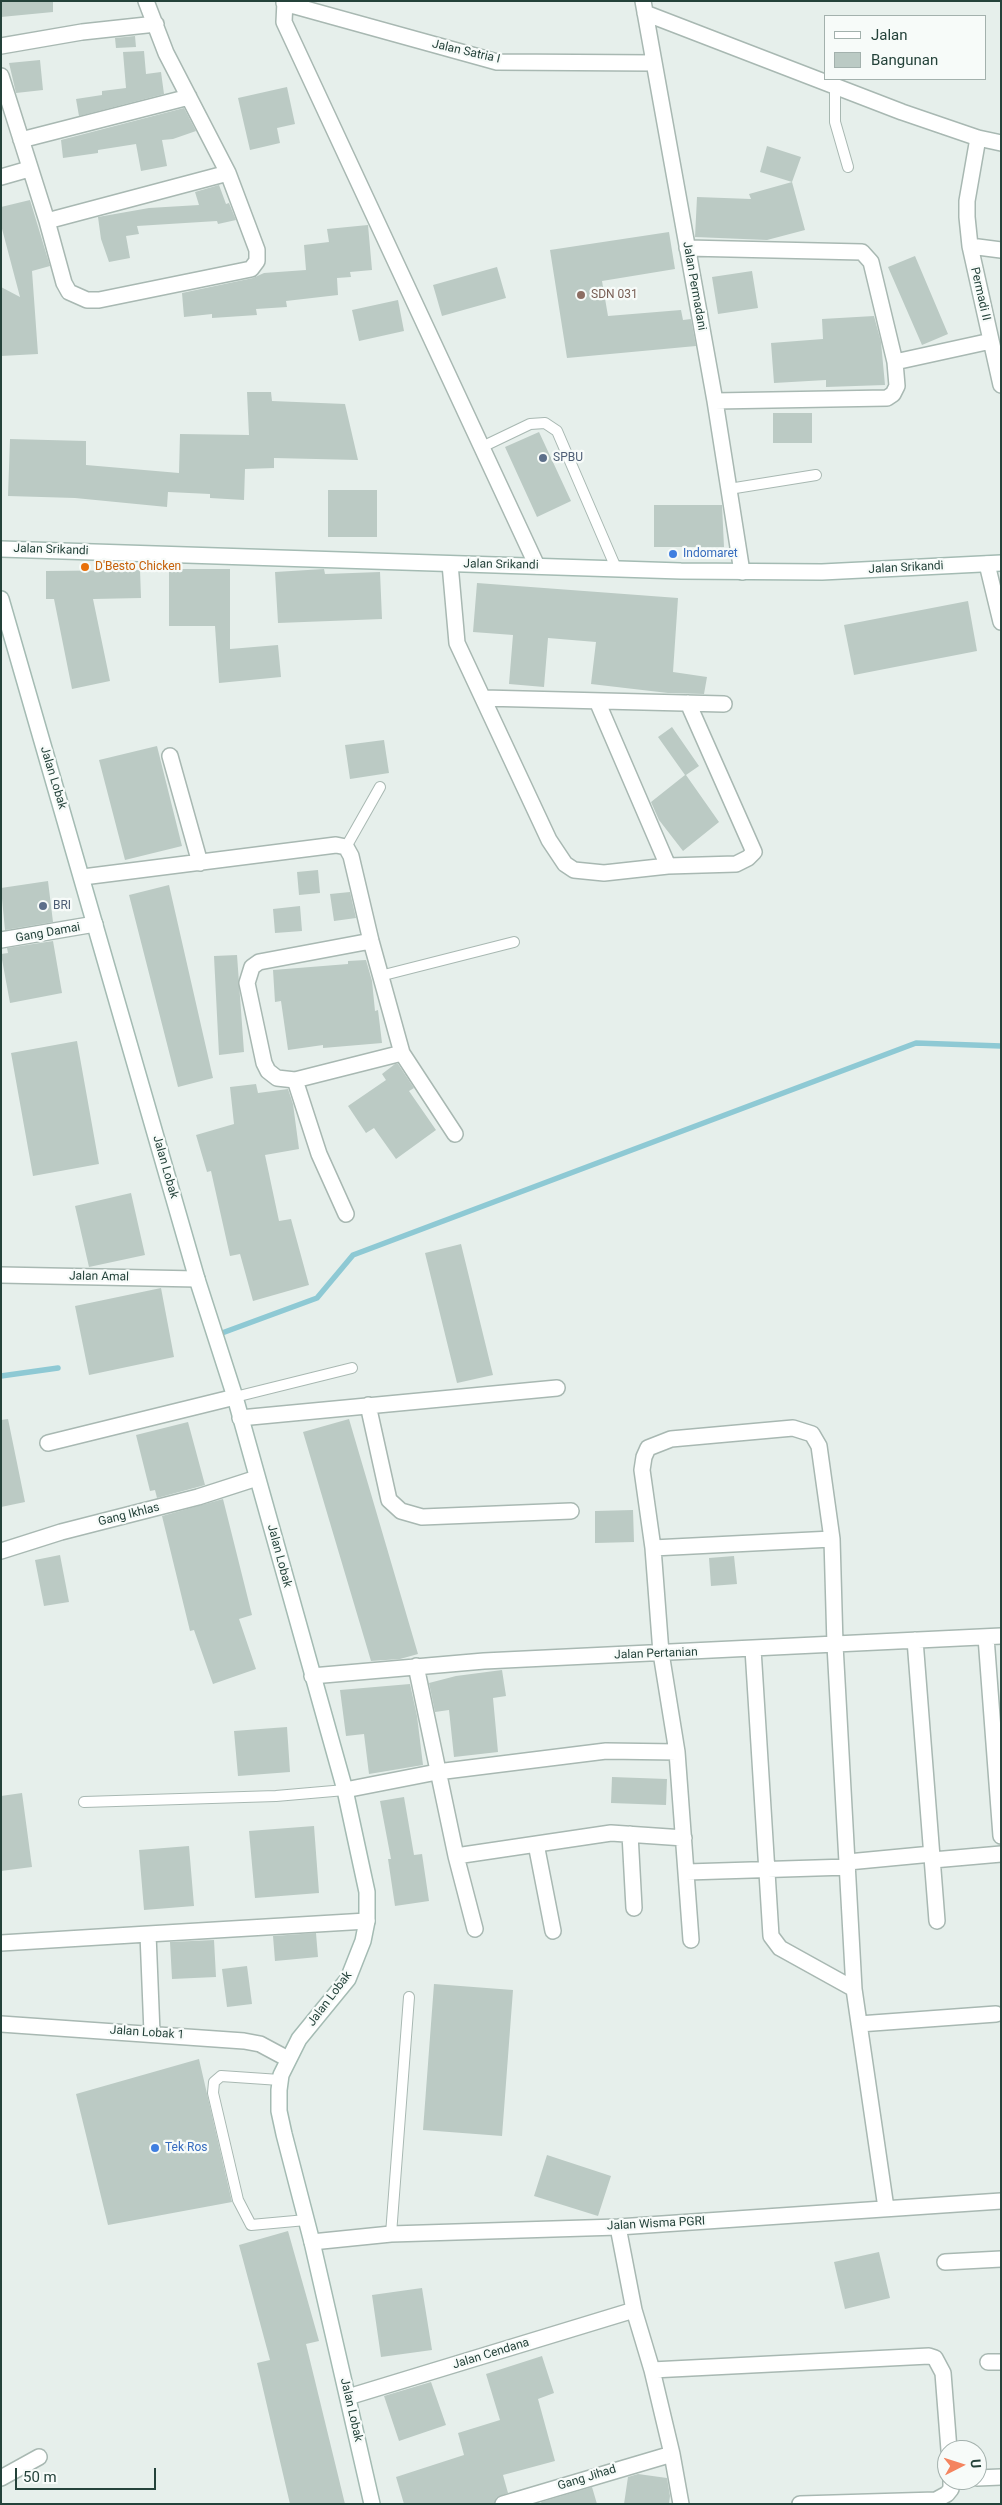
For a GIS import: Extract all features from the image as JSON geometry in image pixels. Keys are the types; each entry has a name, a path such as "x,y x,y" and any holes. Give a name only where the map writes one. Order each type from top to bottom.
{"street":[{"path":"1,76 48,221 64,283 69,292 87,300 247,271 254,266 258,255 257,250 228,173 166,53 146,1"},
{"path":"285,2 284,22 537,566"},
{"name":"Jalan Satria I","path":"285,2 498,62 654,63"},
{"path":"644,7 835,86 978,138 1001,143"},
{"name":"Jalan Permadani","path":"644,7 715,401 742,572"},
{"path":"1,46 82,32 156,24"},
{"path":"21,140 189,97"},
{"name":"Permadi II","path":"978,138 967,201 970,246 1001,386"},
{"path":"1,177 30,169"},
{"path":"48,221 228,173"},
{"path":"970,246 1001,250"},
{"path":"687,248 862,252 868,256 871,262 895,362 897,386 893,394 887,398 715,401"},
{"path":"895,362 991,341"},
{"name":"Jalan Srikandi","path":"1,548 742,572 822,572 994,563"},
{"path":"994,563 1001,622"},
{"path":"450,564 457,643 549,840 564,864 574,870 587,873 668,866 736,864 748,858 754,852 688,703"},
{"name":"Jalan Lobak","path":"1,599 83,877 197,1279 235,1396 345,1790 366,1892 367,1921 361,1949 348,1979 299,2039 288,2059 280,2080 279,2112 312,2242 372,2504"},
{"path":"483,698 724,704"},
{"path":"598,701 668,866"},
{"path":"170,756 200,863"},
{"path":"83,877 336,845 346,847 351,856 370,941 402,1053 455,1134"},
{"name":"Gang Damai","path":"1,940 95,924"},
{"path":"370,941 259,962 248,974 247,983 264,1063 268,1071 277,1078 295,1080 402,1053"},
{"path":"295,1080 319,1154 346,1214"},
{"name":"Jalan Amal","path":"1,1274 197,1279"},
{"path":"240,1418 557,1388"},
{"path":"48,1443 235,1396"},
{"path":"368,1405 389,1500 401,1511 422,1517 571,1511"},
{"path":"692,1940 677,1752 661,1653 653,1548 642,1470 648,1448 671,1439 793,1428 812,1434 819,1446 832,1540 835,1645 854,1989 886,2208"},
{"name":"Gang Ikhlas","path":"1,1551 61,1532 198,1497 258,1478"},
{"path":"653,1548 832,1540"},
{"path":"993,1636 1001,1836"},
{"name":"Jalan Pertanian","path":"312,1676 416,1666 993,1636"},
{"path":"915,1640 937,1921"},
{"path":"753,1649 771,1936 780,1948 854,1989"},
{"path":"416,1666 437,1772 475,1929"},
{"path":"345,1790 437,1772 606,1751 677,1752"},
{"path":"456,1856 610,1833 684,1838"},
{"path":"630,1834 634,1908"},
{"path":"536,1844 553,1931"},
{"path":"687,1872 767,1871 933,1857 1001,1854"},
{"path":"1,1943 367,1921"},
{"path":"148,1934 152,2033"},
{"path":"858,2024 996,2014"},
{"name":"Jalan Lobak 1","path":"1,2024 244,2040 260,2044 288,2059"},
{"name":"Jalan Wisma PGRI","path":"312,2242 391,2234 618,2227 1001,2201"},
{"path":"618,2227 634,2310 652,2370 672,2454 681,2504"},
{"path":"945,2262 1001,2259"},
{"name":"Jalan Cendana","path":"348,2397 634,2310"},
{"path":"652,2370 929,2356 935,2358 943,2373 948,2440"},
{"name":"Gang Jihad","path":"503,2504 672,2454"},
{"path":"1,2478 39,2457"},
{"path":"987,2478 1001,2477"},
{"path":"800,2504 936,2500 947,2494 949,2490"}],"lane":[{"path":"835,86 835,122 848,167"},
{"path":"482,447 530,424 545,423 557,432 616,568"},
{"path":"729,489 816,476"},
{"path":"346,847 380,786"},
{"path":"380,976 514,942"},
{"path":"235,1396 352,1368"},
{"path":"84,1802 276,1796 345,1790"},
{"path":"391,2234 409,1997"},
{"path":"280,2080 221,2076 214,2082 213,2093 238,2200 251,2225 306,2220"}],"building":[{"path":"1,1 53,1 53,12 1,17"},
{"path":"135,36 136,47 116,48 115,38"},
{"path":"144,51 146,74 161,72 164,94 79,116 76,99 102,95 102,91 126,88 123,52"},
{"path":"40,60 43,90 16,93 9,63"},
{"path":"287,87 295,124 277,128 280,143 250,150 238,98"},
{"path":"184,108 196,131 173,139 162,140 167,166 141,171 136,144 98,150 98,153 63,158 61,140"},
{"path":"767,146 801,157 792,182 760,172"},
{"path":"792,182 805,230 767,240 695,237 697,197 751,199 749,194"},
{"path":"219,185 226,204 229,203 236,220 218,224 217,221 137,226 139,234 126,236 130,258 109,262 101,239 98,217 149,208 199,205 195,192"},
{"path":"30,200 50,266 32,271 38,354 1,356 1,287 20,297 1,225 1,207"},
{"path":"368,225 372,270 350,272 351,277 337,278 338,295 286,301 287,307 256,309 257,315 212,318 212,314 184,317 182,293 253,278 264,273 306,270 304,245 329,242 327,229"},
{"name":"SDN 031","path":"669,232 675,269 602,281 608,316 681,310 683,320 691,319 696,346 567,358 550,250"},
{"path":"915,256 948,334 922,345 888,267"},
{"path":"497,267 506,298 442,316 433,285"},
{"path":"752,271 758,308 718,314 712,277"},
{"path":"398,300 404,331 359,341 352,310"},
{"path":"874,316 881,342 885,385 826,387 826,380 774,383 771,343 823,339 822,319"},
{"path":"247,392 271,392 272,401 345,404 358,460 274,458 274,468 245,469 244,500 210,498 210,494 168,492 167,507 75,498 8,496 10,439 86,441 86,465 179,473 180,434 249,435"},
{"path":"773,413 812,413 812,443 773,443"},
{"path":"539,432 571,501 537,517 505,447"},
{"path":"328,490 377,490 377,537 328,537"},
{"path":"654,505 722,505 724,547 654,547"},
{"path":"169,569 230,569 230,649 278,645 281,677 219,683 215,626 169,626"},
{"path":"324,569 325,574 380,572 382,619 278,623 275,572"},
{"path":"140,570 141,598 93,599 110,681 72,689 54,599 46,599 46,571"},
{"path":"477,583 678,598 673,672 707,677 704,694 668,693 591,684 596,642 548,638 544,687 509,684 513,635 473,632"},
{"path":"968,601 977,651 854,675 844,625"},
{"path":"672,727 699,766 686,775 719,822 683,851 659,820 651,802 685,775 658,737"},
{"path":"384,740 389,773 350,779 345,745"},
{"path":"157,746 182,846 125,860 99,760"},
{"path":"318,870 320,893 299,895 297,872"},
{"path":"48,881 53,922 5,930 1,888"},
{"path":"169,885 213,1078 178,1087 129,895"},
{"path":"350,892 356,918 334,921 330,894"},
{"path":"300,906 302,931 275,933 273,909"},
{"path":"53,941 62,993 10,1003 1,954 8,953 7,948"},
{"path":"237,955 244,1052 219,1055 214,956"},
{"path":"366,960 372,981 375,1011 378,1010 382,1043 323,1048 323,1045 288,1050 281,1001 275,1002 273,970 348,964 348,961"},
{"path":"77,1041 99,1164 33,1176 11,1053"},
{"path":"395,1064 398,1064 414,1088 409,1091 436,1130 396,1159 374,1128 366,1133 348,1106 386,1080 382,1074"},
{"path":"256,1084 258,1093 288,1089 293,1104 299,1149 265,1155 279,1221 291,1219 309,1285 253,1301 240,1254 230,1256 211,1171 207,1172 196,1135 234,1124 230,1087"},
{"path":"131,1193 145,1255 89,1267 75,1206"},
{"path":"461,1244 493,1375 457,1383 425,1253"},
{"path":"161,1288 174,1357 89,1375 75,1306"},
{"path":"8,1419 25,1502 1,1507 1,1420"},
{"path":"349,1419 418,1654 400,1659 371,1661 303,1432"},
{"path":"188,1422 205,1485 157,1498 155,1490 150,1491 136,1435"},
{"path":"223,1499 252,1615 239,1619 256,1669 213,1684 194,1630 190,1631 162,1516"},
{"path":"633,1510 634,1542 595,1543 595,1511"},
{"path":"60,1555 69,1602 44,1606 35,1560"},
{"path":"734,1556 737,1584 711,1586 709,1558"},
{"path":"502,1670 506,1696 493,1698 498,1752 454,1757 449,1710 435,1712 429,1683 456,1676"},
{"path":"410,1684 417,1716 423,1765 369,1774 364,1734 346,1736 340,1690"},
{"path":"287,1727 290,1772 238,1776 234,1731"},
{"path":"612,1777 667,1779 666,1805 611,1803"},
{"path":"22,1793 32,1867 1,1871 1,1796"},
{"path":"404,1797 414,1855 422,1854 429,1901 395,1906 388,1859 391,1859 380,1801"},
{"path":"314,1826 319,1893 255,1898 249,1831"},
{"path":"189,1846 194,1906 144,1910 139,1850"},
{"path":"316,1933 318,1957 275,1961 273,1936"},
{"path":"214,1940 216,1977 172,1979 170,1942"},
{"path":"247,1966 252,2004 227,2007 222,1969"},
{"path":"434,1984 513,1990 502,2136 423,2130"},
{"name":"Tek Ros","path":"199,2059 232,2202 108,2225 76,2094"},
{"path":"547,2155 611,2176 598,2216 534,2196"},
{"path":"288,2231 319,2341 306,2344 345,2504 290,2504 257,2363 270,2360 239,2245"},
{"path":"879,2252 890,2298 845,2309 834,2262"},
{"path":"422,2288 432,2350 381,2357 372,2295"},
{"path":"542,2356 554,2393 538,2399 555,2461 503,2475 508,2493 497,2497 494,2504 404,2504 396,2477 464,2455 458,2433 500,2420 486,2374"},
{"path":"431,2382 446,2425 399,2441 384,2396"},
{"path":"638,2474 667,2478 670,2496 669,2504 624,2504 628,2477"},
{"path":"592,2487 597,2504 542,2504 541,2502"}],"waterway":[{"path":"222,1333 317,1298 353,1255 916,1043 1001,1046"},
{"path":"1,1376 58,1368"}],"place":[{"name":"SDN 031","path":"581,295"},
{"name":"SPBU","path":"543,458"},
{"name":"Indomaret","path":"673,554"},
{"name":"D'Besto Chicken","path":"85,567"},
{"name":"BRI","path":"43,906"},
{"name":"Tek Ros","path":"155,2148"}]}
